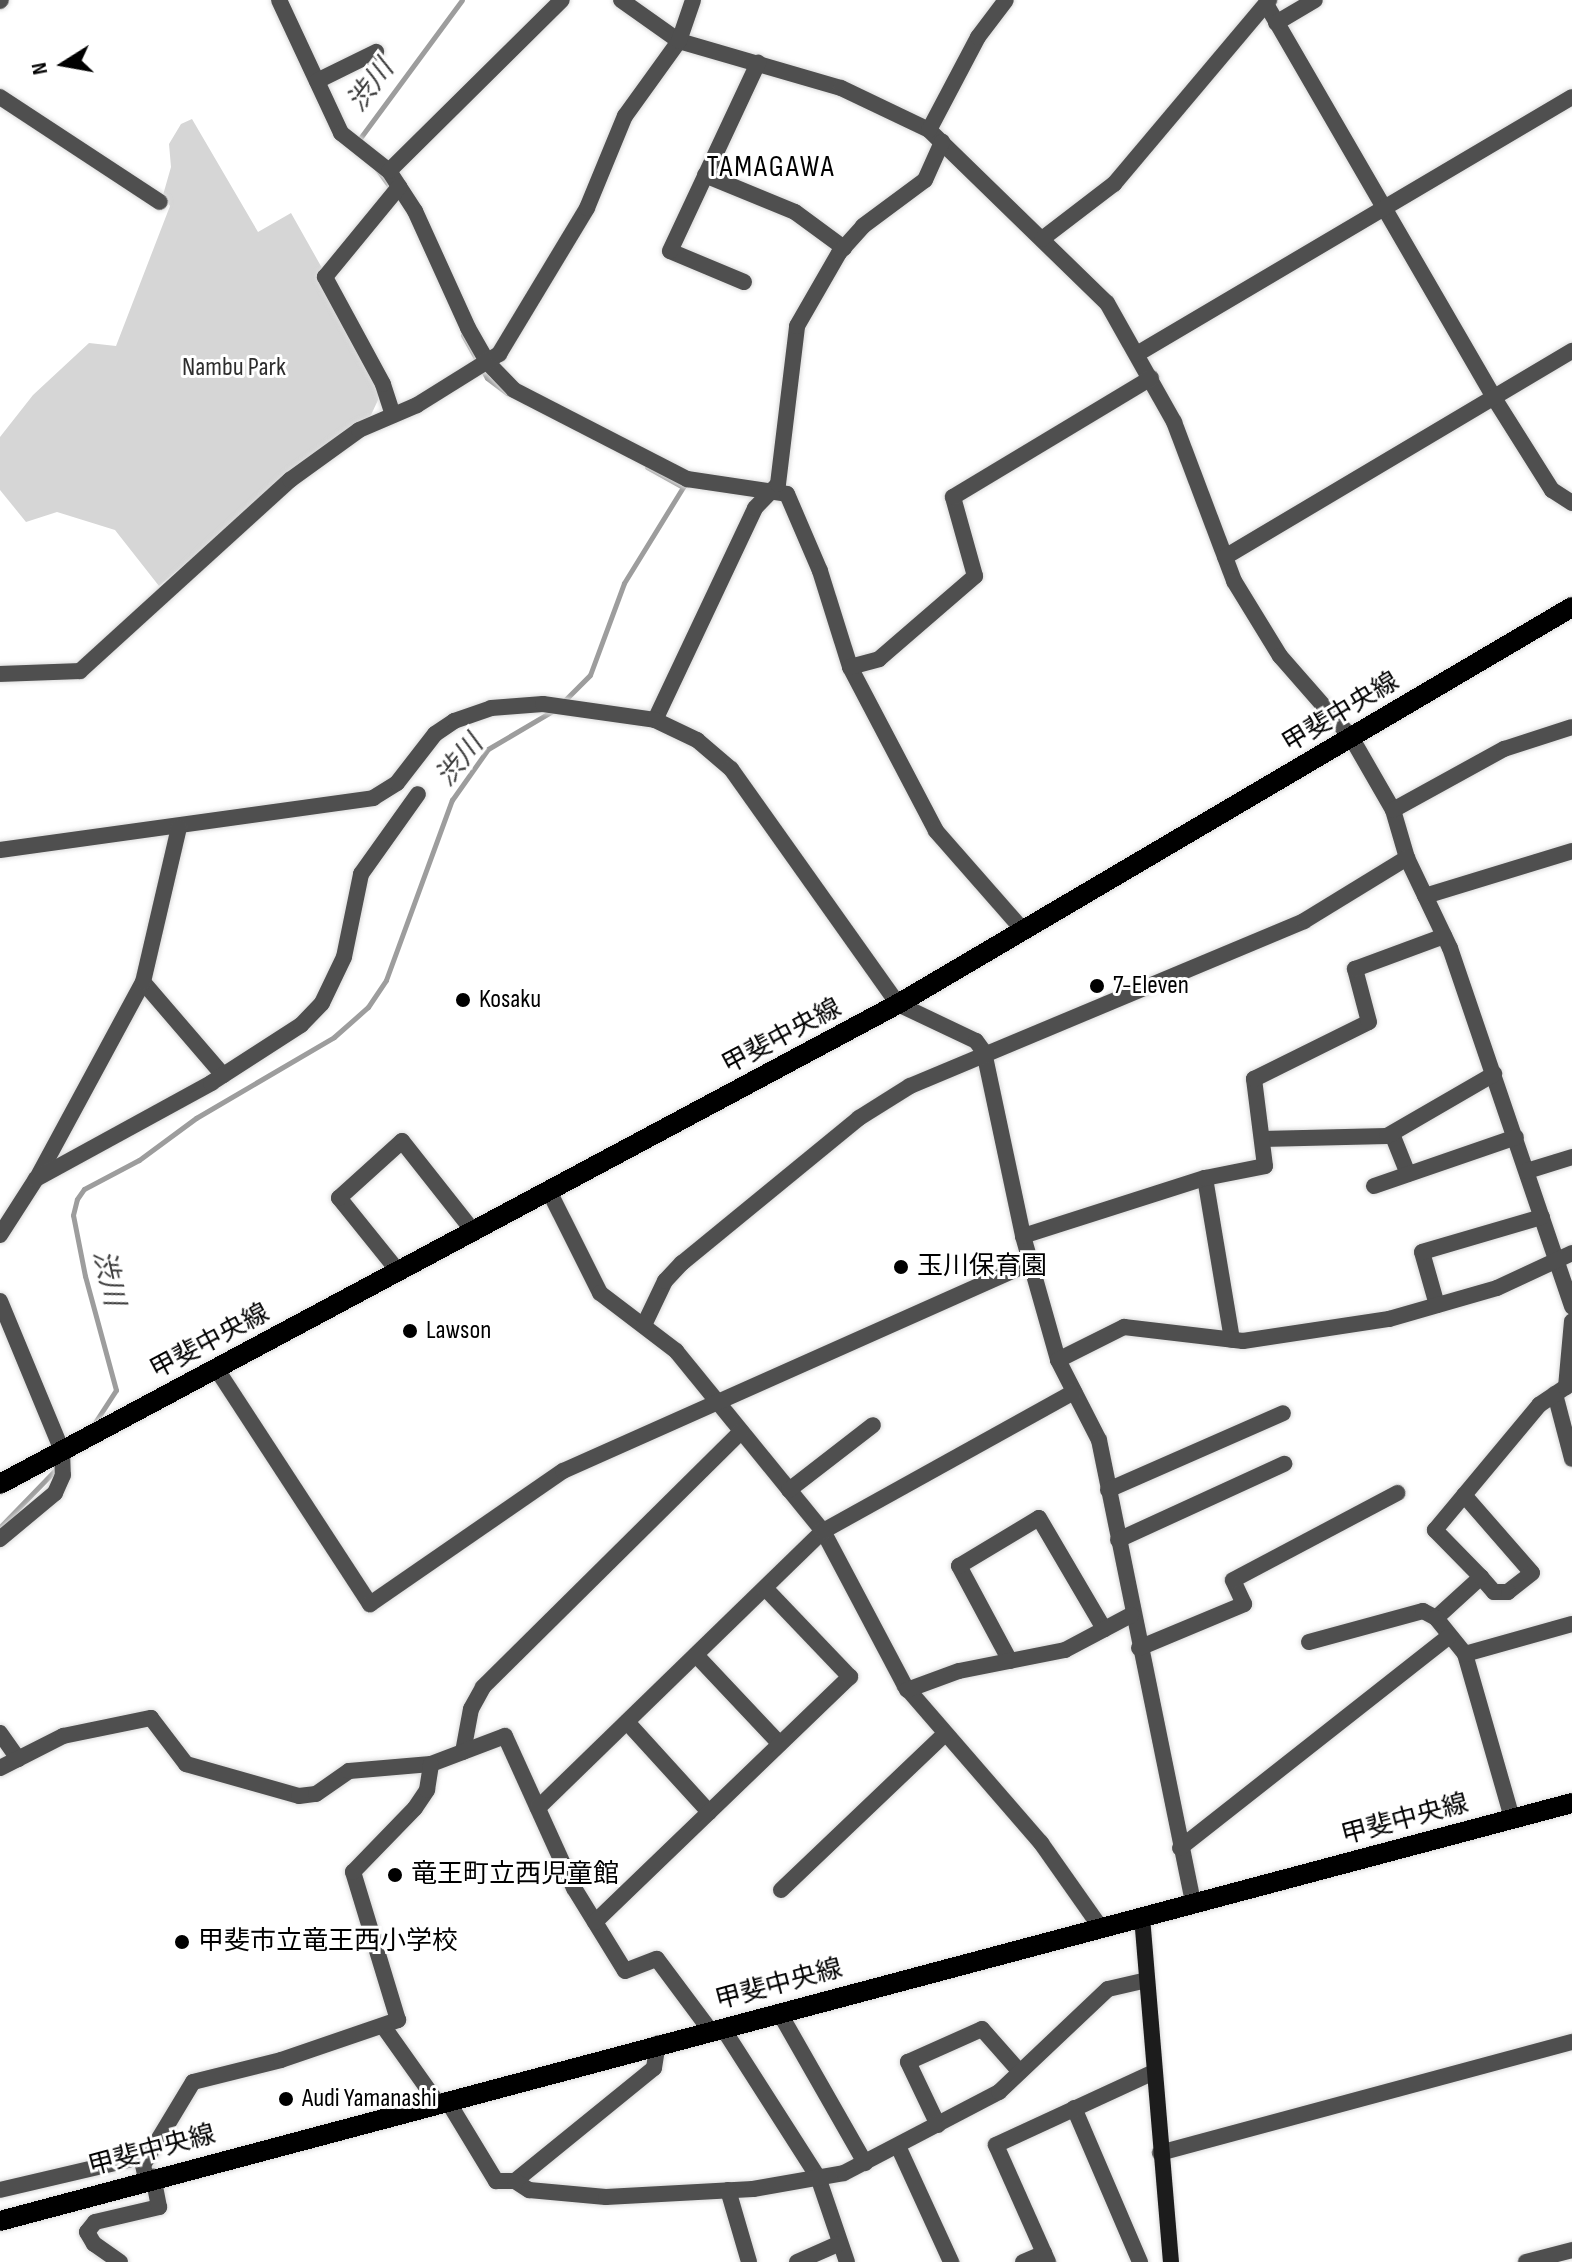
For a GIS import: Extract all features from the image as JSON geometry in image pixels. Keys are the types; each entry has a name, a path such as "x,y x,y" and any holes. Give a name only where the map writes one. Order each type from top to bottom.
{"main road":[{"name":"甲斐中央線","path":"0,1484 898,1004 1572,607"},
{"name":"甲斐中央線","path":"0,2221 149,2178 1572,1803"}],"street":[{"path":"279,0 341,133 389,171 488,363 514,390 687,479 773,489 787,494 820,571 850,667 936,831 1024,931"},
{"path":"389,171 562,0"},
{"path":"621,0 679,41 841,88 929,130 1107,303 1174,422 1225,557 1280,656 1351,737 1393,810 1407,858 1444,936 1542,1217 1564,1256 1572,1307"},
{"path":"0,674 80,671 290,480 392,412 417,405 488,363 512,335 587,208 625,116 679,41 693,0"},
{"path":"929,130 978,37 1006,0"},
{"path":"1276,23 1315,0"},
{"path":"1042,239 1114,184 1268,2 1276,23 1494,398 1552,490 1572,503"},
{"path":"317,81 376,52"},
{"path":"744,282 670,251 758,63"},
{"path":"0,97 160,202"},
{"path":"1137,354 1572,97"},
{"path":"655,720 749,520 773,489 781,469 797,326 844,248 863,226 925,180 942,142"},
{"path":"705,175 795,212 844,248"},
{"path":"392,412 383,384 325,277 399,187"},
{"path":"1225,557 1572,351"},
{"path":"850,667 879,659 975,576 953,497 1151,378"},
{"path":"0,850 373,798 397,783 435,734 491,708 543,704 655,720 697,740 731,769 898,1004 976,1041 984,1052 1023,1236 1058,1360 1099,1440 1131,1615 1193,1903"},
{"path":"1393,810 1504,749 1572,727"},
{"path":"36,1179 223,1075 301,1025 322,1003 344,957 361,874 418,794"},
{"path":"0,1235 36,1179 143,982 179,827"},
{"path":"1425,896 1572,851"},
{"path":"644,1325 665,1281 682,1263 859,1118 910,1086 984,1052 1304,921 1407,858"},
{"path":"1023,1236 1205,1178 1265,1166 1254,1079 1369,1022 1355,969 1444,936"},
{"path":"143,982 223,1075"},
{"path":"1262,1139 1392,1134 1494,1074"},
{"path":"1392,1134 1408,1174"},
{"path":"1374,1186 1516,1137"},
{"path":"398,1271 339,1198 402,1141 473,1231"},
{"path":"1527,1171 1572,1157"},
{"path":"1205,1178 1232,1340"},
{"path":"549,1191 600,1293 676,1351 823,1531 907,1690 1041,1843 1101,1928"},
{"path":"1437,1305 1422,1252 1542,1217"},
{"path":"1058,1360 1124,1327 1232,1340 1389,1319 1497,1288 1564,1256"},
{"path":"216,1368 370,1604 563,1471 714,1401 1030,1263"},
{"path":"0,1301 62,1451 63,1475 55,1493 0,1539"},
{"path":"1464,1495 1532,1573 1508,1592 1494,1592 1435,1530 1464,1495 1539,1405 1566,1387 1572,1321"},
{"path":"538,1808 823,1531 1074,1392"},
{"path":"1555,1394 1572,1459"},
{"path":"1108,1490 1283,1413"},
{"path":"789,1490 873,1425"},
{"path":"463,1752 471,1709 483,1687 741,1432"},
{"path":"1118,1540 1284,1464"},
{"path":"1139,1648 1244,1604 1233,1580 1397,1493"},
{"path":"1010,1661 959,1566 1039,1518 1104,1629"},
{"path":"1436,1618 1481,1577"},
{"path":"595,1922 850,1677 765,1588"},
{"path":"1309,1642 1423,1611 1436,1618 1448,1637 1465,1654 1512,1818"},
{"path":"907,1690 959,1671 1065,1650 1131,1615"},
{"path":"1465,1654 1572,1624"},
{"path":"1180,1848 1448,1637"},
{"path":"696,1655 780,1744"},
{"path":"0,1768 63,1736 151,1718 186,1764 299,1796 316,1794 349,1771 431,1764 505,1736 595,1922 625,1971 657,1959 716,2028 818,2177 838,2244 847,2262"},
{"path":"627,1722 709,1812"},
{"path":"0,1733 18,1759"},
{"path":"781,1890 945,1734"},
{"path":"120,2262 94,2244 87,2232 95,2222 159,2207 143,2165 193,2082 281,2060 398,2020 353,1872 415,1808 427,1790 431,1764"},
{"path":"1142,1917 1152,2073 1171,2262"},
{"path":"383,2026 442,2101 496,2181 515,2181 529,2190 606,2197 728,2190 818,2177 865,2163 999,2092 1108,1989 1146,1980"},
{"path":"779,2012 865,2163"},
{"path":"938,2125 908,2062 982,2029 1020,2072"},
{"path":"1160,2153 1572,2042"},
{"path":"515,2181 654,2068 658,2043"},
{"path":"1023,2262 1046,2257 996,2145 1152,2073"},
{"path":"1074,2108 1140,2262"},
{"path":"898,2146 951,2262"},
{"path":"0,2190 149,2155"},
{"path":"728,2190 749,2262"},
{"path":"797,2262 838,2244"},
{"path":"1526,2262 1572,2250"}],"green space":[{"name":"Nambu Park","path":"192,119 258,232 291,213 322,268 320,282 378,386 378,400 371,415 319,451 159,586 115,530 57,512 26,522 0,490 0,437 33,395 89,343 116,346 170,206 163,195 171,167 169,144 181,124"}],"waterway":[{"name":"渋川","path":"358,141 462,0"},
{"name":"渋川","path":"377,169 390,187"},
{"name":"渋川","path":"463,335 487,378 507,393"},
{"name":"渋川","path":"563,702 590,675 624,583 683,487 647,467"},
{"name":"渋川","path":"92,1427 116,1390 85,1276 73,1215 77,1199 84,1189 139,1160 196,1118 334,1037 368,1007 386,980 452,800 488,749 556,709"},
{"name":"渋川","path":"0,1527 60,1465"}],"place":[{"name":"7-Eleven","path":"1097,986"},
{"name":"Kosaku","path":"463,1000"},
{"name":"玉川保育園","path":"901,1267"},
{"name":"Lawson","path":"410,1331"},
{"name":"竜王町立西児童館","path":"395,1875"},
{"name":"甲斐市立竜王西小学校","path":"182,1942"},
{"name":"Audi Yamanashi","path":"286,2099"}],"district":[{"name":"TAMAGAWA","path":"771,167"}]}
